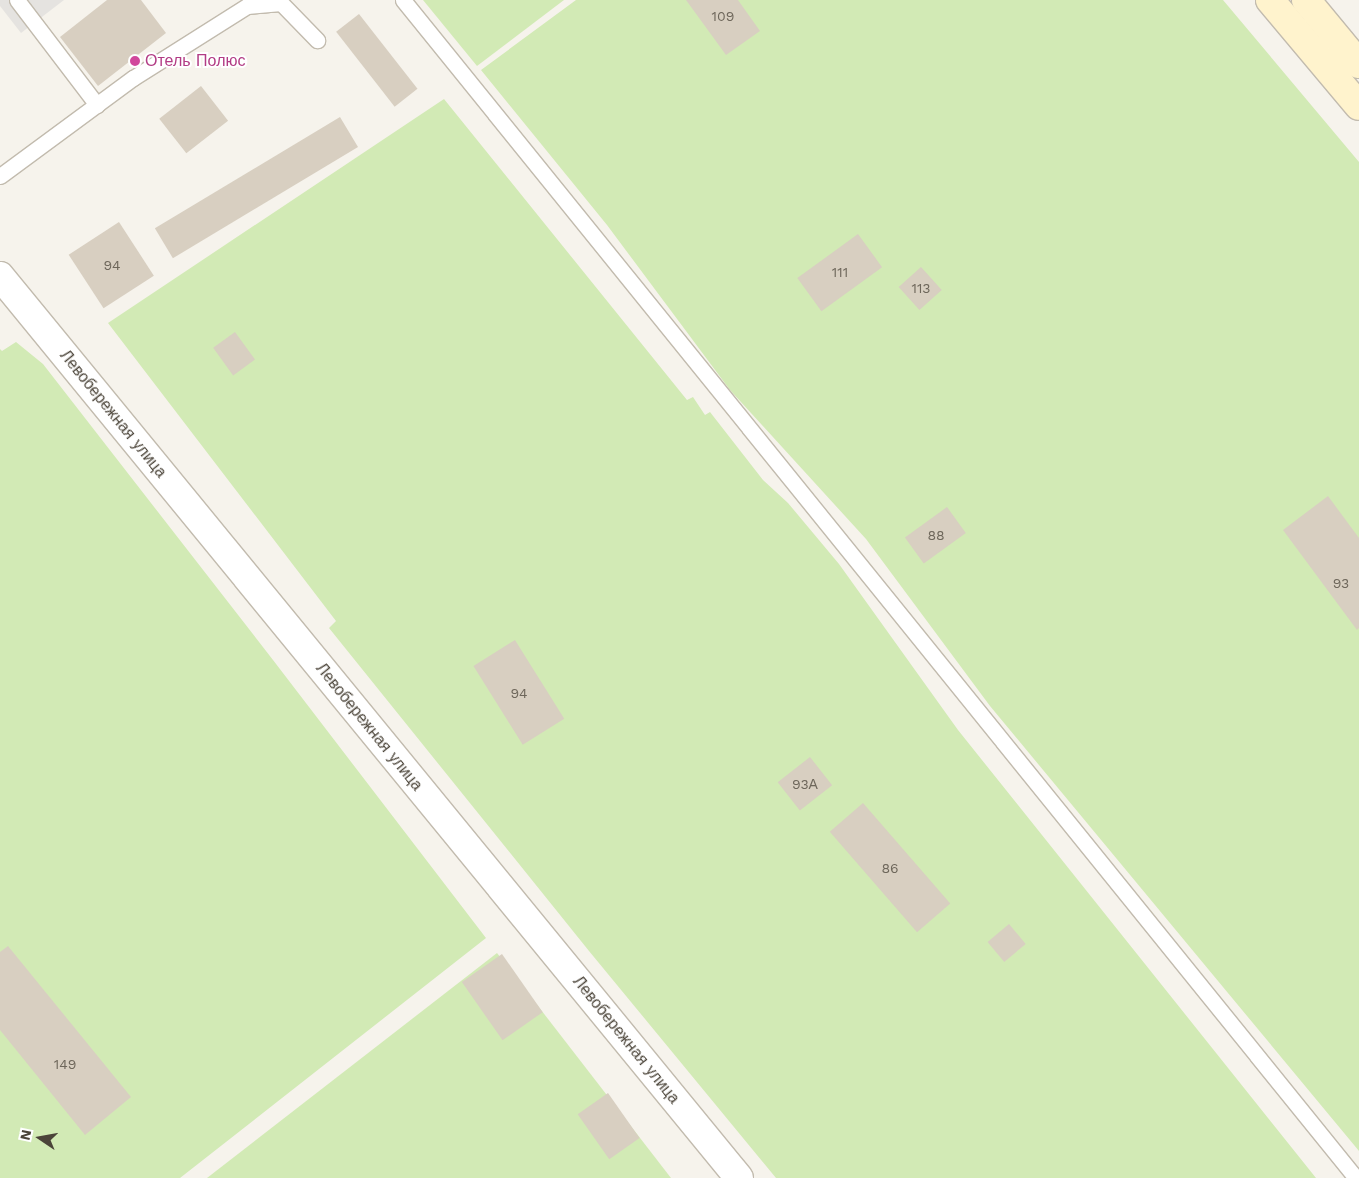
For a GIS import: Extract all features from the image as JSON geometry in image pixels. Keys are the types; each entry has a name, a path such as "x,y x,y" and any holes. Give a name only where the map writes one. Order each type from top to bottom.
{"main road":[{"path":"1270,0 1359,106"},
{"path":"1306,0 1359,64"}],"street":[{"name":"Левобережная улица","path":"0,276 739,1178"}],"lane":[{"path":"17,0 97,105"},
{"path":"403,0 1356,1178"},
{"path":"0,176 133,78 247,6 281,3 316,40"}],"green space":[{"path":"423,0 564,0 477,66"},
{"path":"576,0 1223,0 1359,162 1359,1151 990,706 866,539 730,390 607,225 481,70"},
{"path":"444,99 687,400 693,397 705,415 710,412 763,480 788,503 839,564 958,730 1316,1178 776,1178 589,951 329,628 336,621 108,323"},
{"path":"16,342 43,364 486,938 180,1178 0,1178 0,349 2,351"},
{"path":"497,953 671,1178 207,1178"}],"shaded area":[{"path":"0,0 64,0 21,33 0,6"}],"building":[{"path":"107,0 141,0 166,33 98,86 60,37"},
{"path":"686,0 738,0 760,31 726,55"},
{"path":"359,14 417,89 395,107 336,32"},
{"path":"201,86 228,121 186,153 159,119"},
{"path":"340,117 358,147 173,258 155,228"},
{"path":"119,222 154,276 104,308 69,255"},
{"path":"858,234 882,267 821,311 797,278"},
{"path":"921,267 942,290 919,310 899,287"},
{"path":"235,332 255,360 233,375 213,348"},
{"path":"1328,496 1359,538 1359,628 1357,630 1283,530"},
{"path":"947,507 966,533 924,563 905,538"},
{"path":"515,640 564,719 523,745 473,666"},
{"path":"810,757 832,785 800,811 778,782"},
{"path":"863,803 950,903 917,932 830,832"},
{"path":"1009,924 1026,944 1004,962 988,942"},
{"path":"8,946 131,1097 85,1135 0,1030 0,952"},
{"path":"502,954 543,1012 503,1040 462,982"},
{"path":"608,1093 640,1138 609,1159 578,1114"}],"place":[{"name":"Отель Полюс","path":"135,61"}]}
